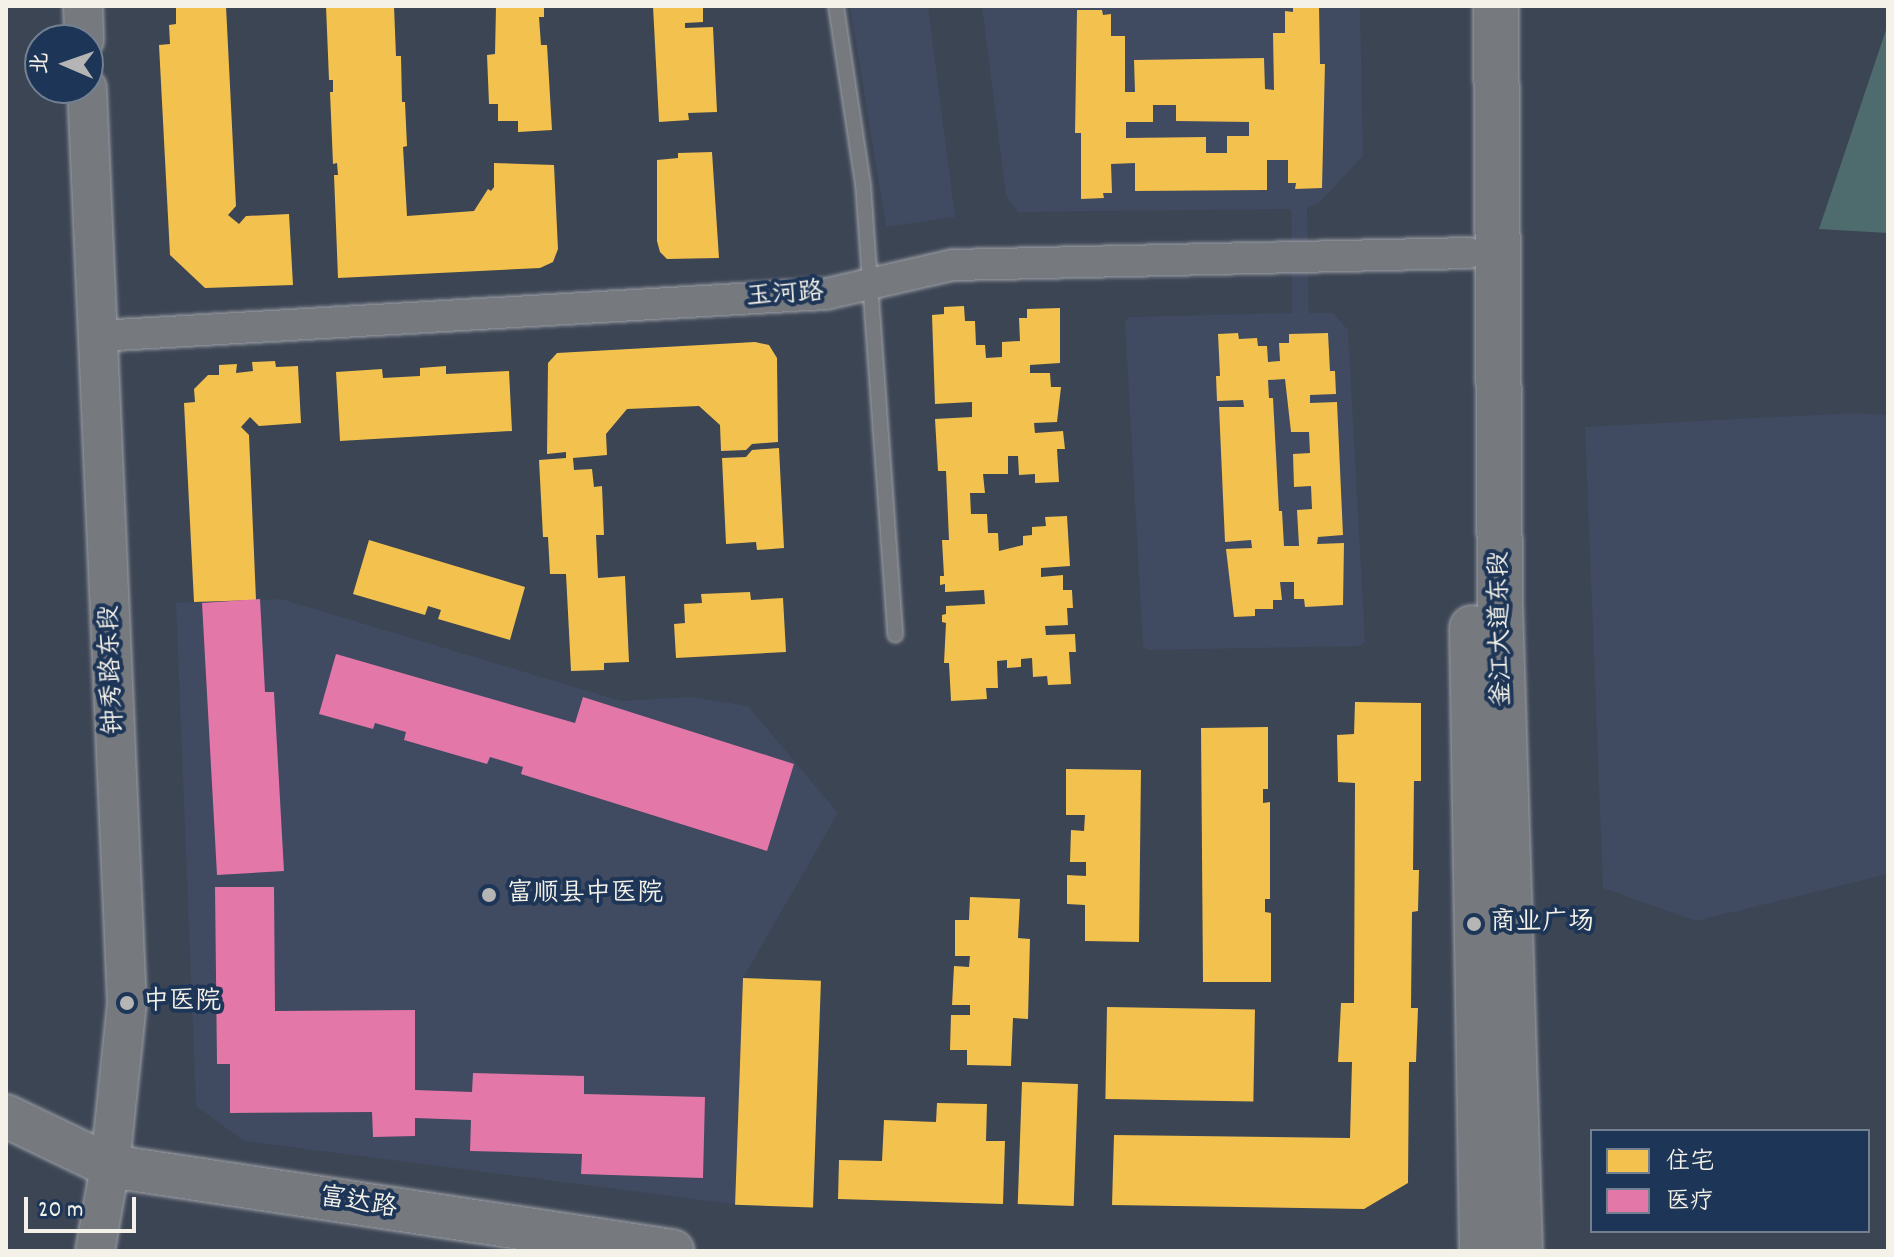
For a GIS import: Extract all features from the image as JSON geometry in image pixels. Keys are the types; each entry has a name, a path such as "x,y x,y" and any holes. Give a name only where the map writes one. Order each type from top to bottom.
{"main road":[{"name":"釜江大道东段","path":"1467,6 1474,924 1482,1251"},
{"name":"釜江大道东段","path":"1496,6 1500,603 1520,1251"},
{"name":"富达路","path":"6,1116 110,1166 673,1251"}],"street":[{"name":"钟秀路东段","path":"88,104 127,1003 110,1166 95,1251"},
{"name":"玉河路","path":"99,336 826,294 953,265 1469,253"}],"lane":[{"path":"836,6 863,184 895,635"}],"shaded area":[{"path":"850,6 928,6 955,217 886,227"},
{"path":"982,6 1360,6 1363,156 1319,203 1307,208 1309,313 1333,313 1348,330 1365,642 1359,646 1148,650 1143,646 1125,322 1129,317 1292,313 1291,209 1018,212 1006,196"},
{"name":"商业广场","path":"1854,413 1888,415 1888,874 1696,921 1603,888 1585,427"},
{"name":"富顺县中医院","path":"281,599 621,701 693,697 748,706 838,813 743,978 740,1205 244,1141 196,1106 176,603"}],"green space":[{"path":"1888,24 1888,233 1819,229"}],"building: 住宅":[{"path":"176,6 226,6 236,206 228,215 239,224 246,216 289,214 293,285 205,288 170,255 159,45 170,44 169,25 176,24"},
{"path":"326,6 394,6 396,56 401,56 402,102 405,102 407,146 403,147 407,216 474,211 488,189 491,191 494,187 494,163 554,165 558,249 553,262 540,268 338,278 334,175 338,175 337,163 333,164 330,92 333,92 333,80 329,80"},
{"path":"496,6 544,6 544,17 539,17 541,45 547,45 552,130 518,132 518,121 498,121 498,104 489,104 487,55 495,54"},
{"path":"653,6 703,6 703,22 685,23 685,28 713,27 717,112 688,113 689,120 659,122"},
{"path":"1293,6 1319,6 1320,64 1325,64 1322,188 1295,189 1296,183 1288,183 1288,160 1267,160 1267,190 1135,191 1135,163 1111,164 1112,193 1103,193 1104,198 1081,199 1081,133 1075,133 1077,10 1102,10 1103,15 1111,14 1111,36 1125,36 1125,92 1135,92 1134,60 1264,58 1265,89 1274,90 1273,33 1285,33 1285,11 1293,12","holes":["1153,105 1176,105 1176,121 1249,122 1249,136 1227,136 1227,153 1206,153 1206,137 1126,138 1126,122 1153,122"]},
{"path":"712,152 719,258 667,259 660,252 657,241 657,160 678,158 678,153"},
{"path":"964,306 965,321 975,321 976,345 985,345 986,358 1002,357 1002,342 1020,341 1019,318 1027,318 1027,309 1060,308 1060,363 1030,365 1030,373 1050,373 1051,387 1061,387 1057,422 1034,423 1035,433 1063,431 1065,449 1057,449 1059,482 1035,483 1035,474 1019,475 1018,456 1008,456 1008,474 983,474 985,493 970,493 971,514 987,514 988,533 998,533 999,551 1023,545 1023,536 1032,535 1032,527 1046,526 1045,517 1067,516 1070,566 1041,568 1041,577 1063,575 1063,590 1072,590 1073,608 1067,608 1068,625 1045,626 1046,635 1075,634 1076,652 1069,652 1071,684 1048,685 1047,676 1033,677 1032,658 1021,659 1021,667 1007,668 1007,660 997,661 998,688 986,688 987,699 951,701 949,663 944,663 946,623 942,622 942,615 946,614 946,606 985,604 984,590 945,592 945,584 940,585 940,576 944,576 942,540 949,540 946,471 938,471 935,419 972,417 972,402 935,404 932,315 944,314 944,307"},
{"path":"1238,333 1239,339 1257,338 1258,346 1267,346 1268,362 1280,361 1279,343 1289,343 1289,334 1328,333 1330,371 1335,371 1336,394 1310,395 1310,403 1337,402 1343,535 1318,537 1317,544 1344,543 1343,605 1305,607 1304,599 1294,599 1294,582 1280,582 1282,600 1273,600 1273,609 1255,609 1255,616 1234,617 1226,549 1252,548 1251,540 1225,542 1219,407 1244,407 1243,400 1217,401 1216,376 1220,376 1218,334","holes":["1285,379 1291,432 1309,432 1310,453 1293,454 1294,487 1311,486 1312,509 1297,510 1299,546 1284,546 1273,398 1269,398 1268,380"]},
{"path":"755,342 769,345 777,358 778,442 752,444 746,450 721,451 720,425 699,406 627,409 606,434 607,455 573,458 574,470 592,469 594,487 602,486 604,535 596,535 598,578 625,576 629,662 604,663 604,670 571,671 566,574 550,574 548,537 543,537 539,460 566,458 566,452 547,454 548,363 557,353"},
{"path":"275,361 276,367 298,366 301,423 259,426 250,417 241,427 249,435 256,600 194,602 184,403 195,402 194,389 208,375 219,375 219,365 237,364 236,373 253,371 252,362"},
{"path":"446,366 446,374 509,371 512,431 340,441 336,372 382,369 383,378 420,376 420,368"},
{"path":"779,448 784,548 757,550 756,542 726,544 722,458 746,457 752,450"},
{"path":"369,540 525,587 510,640 438,619 441,610 428,606 425,615 353,594"},
{"path":"750,592 751,600 783,598 786,652 676,658 674,624 685,623 684,604 702,603 701,594"},
{"path":"1355,702 1421,703 1421,781 1414,781 1413,870 1419,870 1418,911 1412,912 1411,1008 1418,1008 1416,1062 1409,1062 1408,1183 1364,1209 1112,1205 1114,1135 1350,1138 1352,1062 1338,1062 1341,1003 1354,1003 1355,783 1338,782 1337,735 1354,734"},
{"path":"1268,727 1268,789 1263,789 1263,803 1270,802 1270,899 1265,899 1265,912 1271,913 1271,982 1203,982 1201,728"},
{"path":"1066,769 1141,770 1139,942 1085,941 1085,905 1067,904 1067,875 1086,876 1086,862 1070,862 1071,830 1084,831 1085,815 1066,815"},
{"path":"970,897 1020,899 1018,938 1030,939 1028,1019 1013,1018 1011,1066 967,1065 967,1050 950,1050 951,1015 970,1015 970,1005 952,1005 954,966 969,967 970,956 955,956 955,920 969,920"},
{"path":"743,978 821,981 813,1208 735,1205"},
{"path":"1107,1007 1255,1010 1253,1102 1105,1099"},
{"path":"1022,1082 1078,1084 1074,1206 1018,1204"},
{"path":"937,1103 987,1104 986,1141 1005,1141 1003,1204 838,1199 839,1160 882,1161 884,1120 936,1122"}],"building: 医疗":[{"path":"260,599 265,692 274,692 284,871 217,875 202,603"},
{"path":"336,654 575,723 583,697 794,764 767,851 521,774 523,767 490,757 487,764 404,740 406,732 375,723 373,729 319,714"},
{"path":"215,887 274,887 275,1011 415,1010 415,1090 472,1092 473,1073 584,1076 584,1094 705,1097 703,1178 581,1174 582,1154 470,1151 471,1120 415,1118 415,1136 373,1137 372,1112 230,1113 230,1064 217,1064"}],"place":[{"name":"富顺县中医院","path":"489,895"},
{"name":"商业广场","path":"1474,924"},
{"name":"中医院","path":"127,1003"}]}
